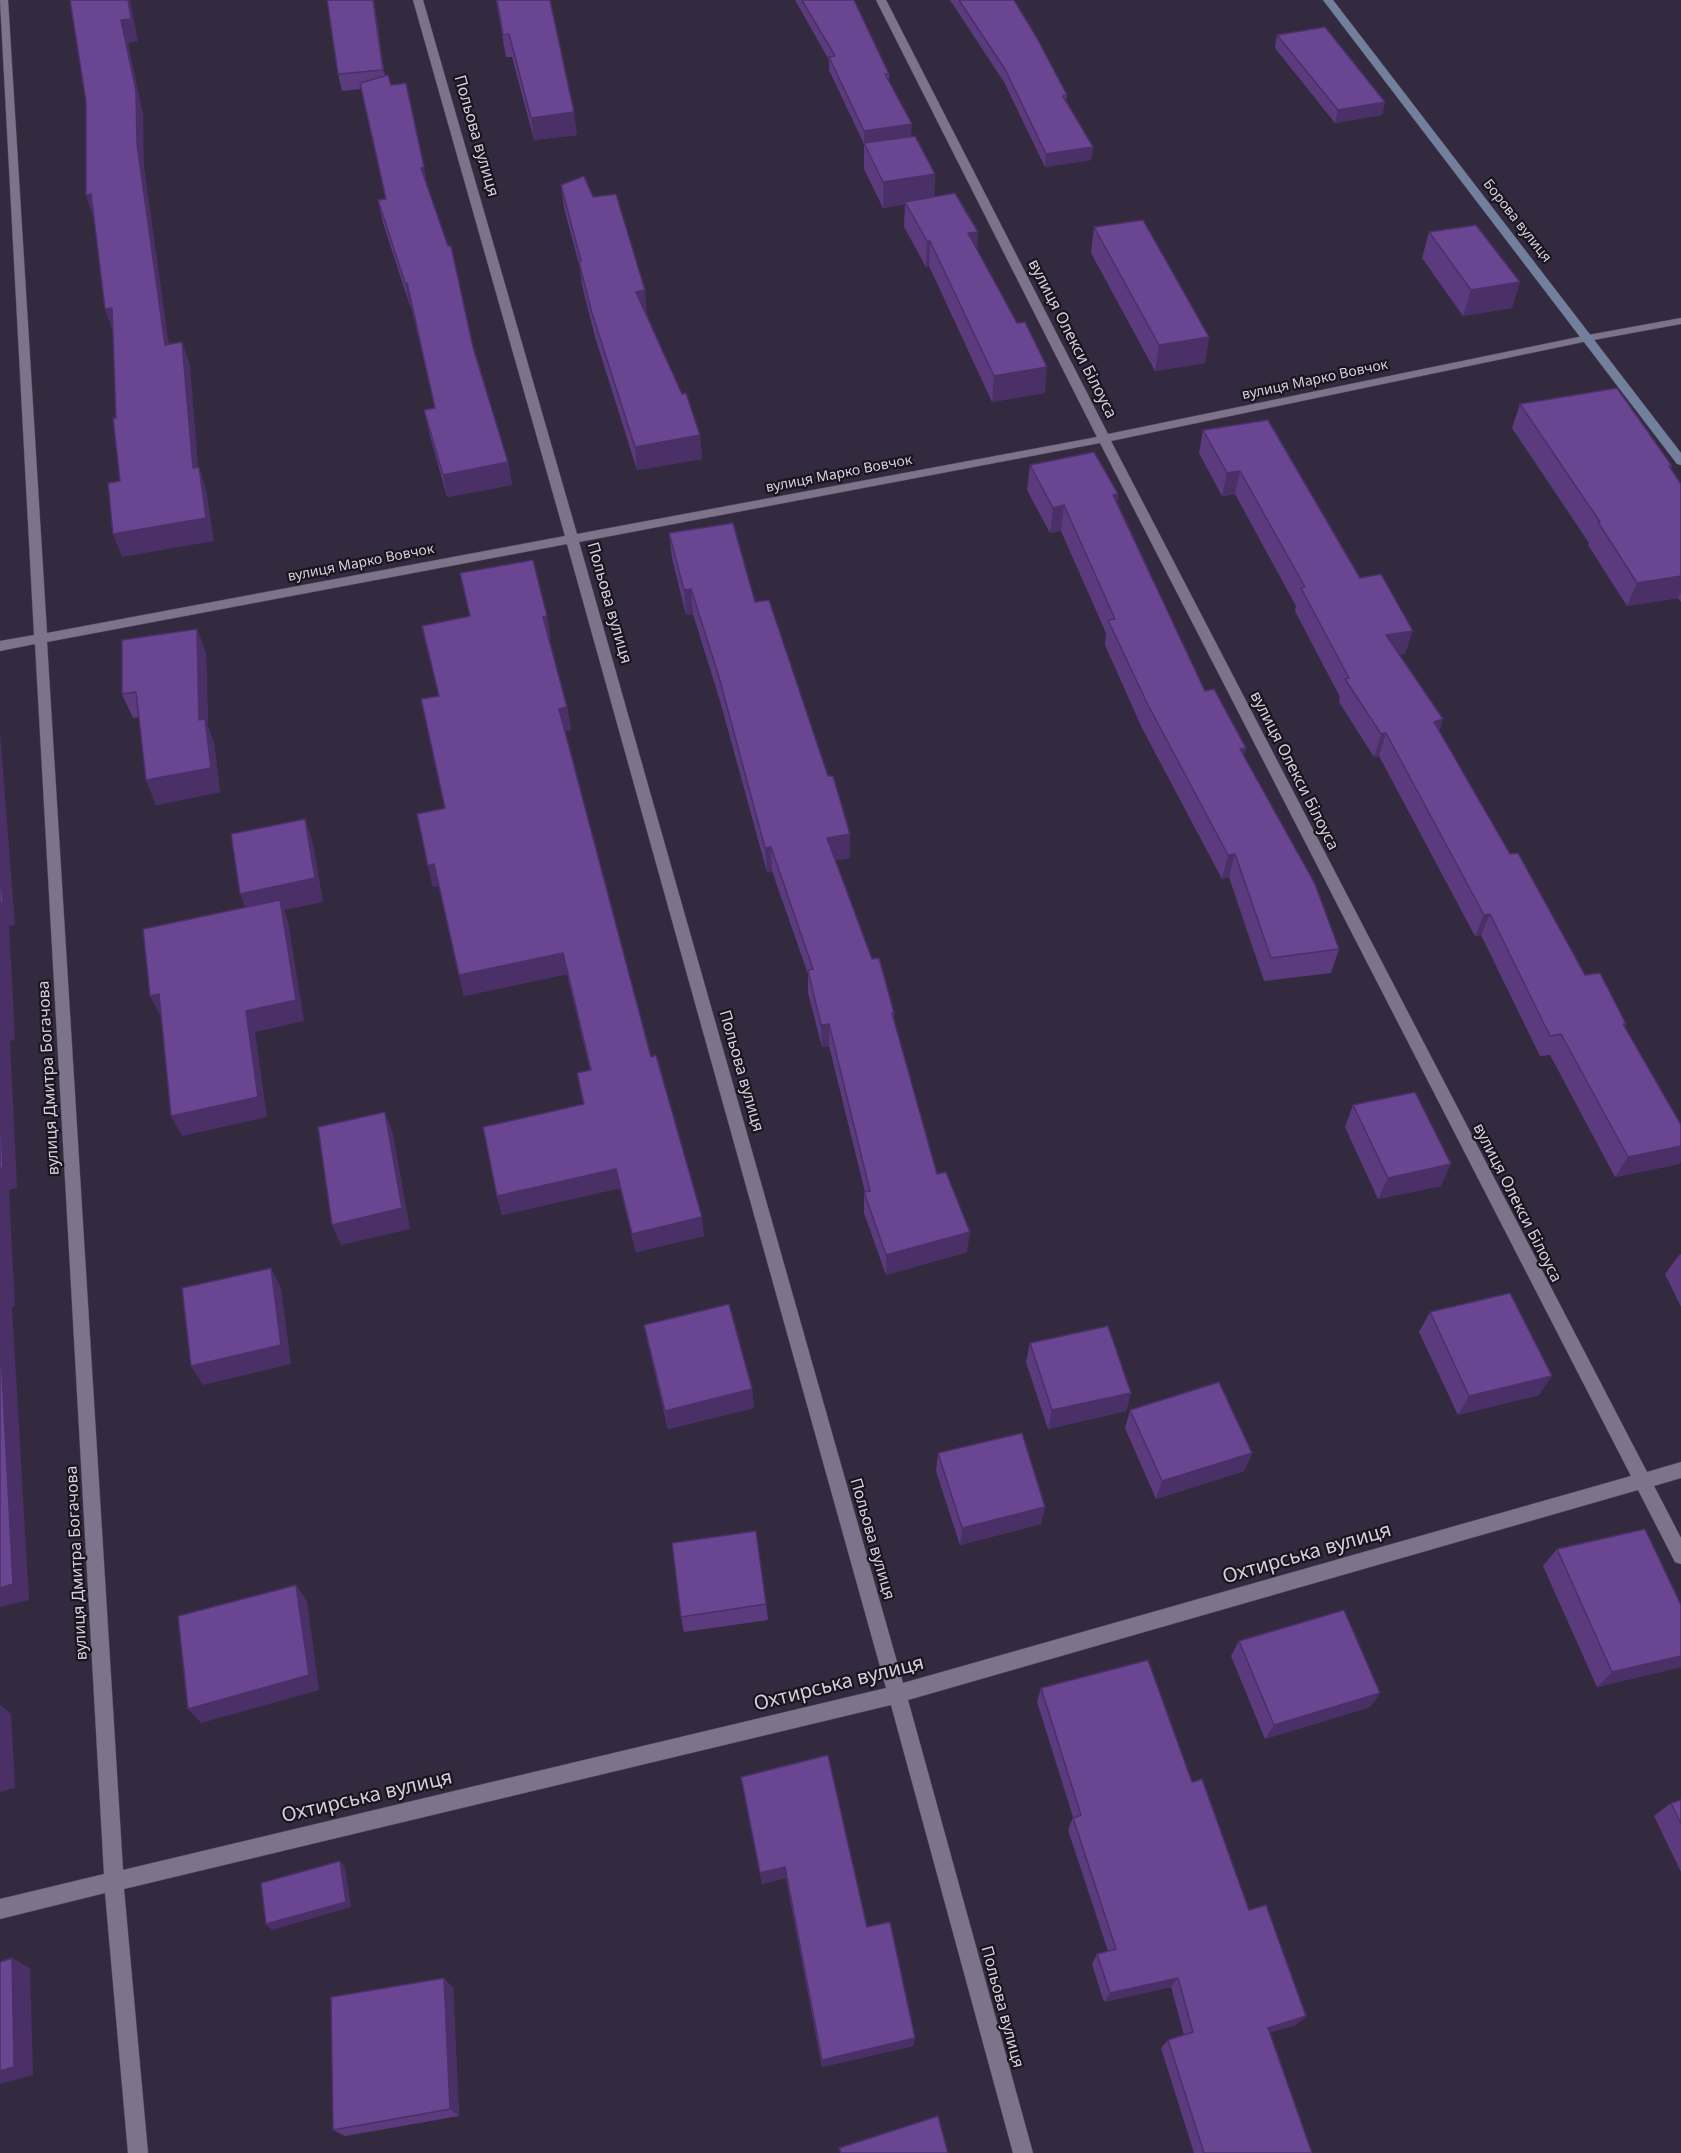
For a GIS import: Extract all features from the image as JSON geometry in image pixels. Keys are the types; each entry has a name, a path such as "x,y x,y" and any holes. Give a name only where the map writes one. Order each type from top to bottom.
{"street":[{"name":"вулиця Дмитра Богачова","path":"3,0 114,1881 138,2153"},
{"name":"Польова вулиця","path":"418,0 573,539 897,1694 1023,2153"},
{"name":"вулиця Олекси Білоуса","path":"881,0 1104,440 1681,1556"},
{"name":"Борова вулиця","path":"1328,0 1681,461"},
{"name":"вулиця Марко Вовчок","path":"0,646 1104,440 1588,338 1681,321"},
{"name":"Охтирська вулиця","path":"0,1909 897,1694 1681,1470"}],"building":[{"path":"70,0 128,0 131,19 121,20 136,91 137,144 165,345 182,342 193,468 199,467 206,518 113,534 108,483 120,481 113,418 116,418 112,308 105,309 91,194 86,195 86,102"},
{"path":"327,0 373,0 383,70 338,74"},
{"path":"497,0 550,0 574,112 531,118 509,34 503,35"},
{"path":"802,0 854,0 889,74 885,74 912,124 864,131 829,57 835,56"},
{"path":"959,0 1014,0 1067,95 1063,96 1093,147 1046,154 1005,69"},
{"path":"1325,27 1385,102 1338,110 1277,35"},
{"path":"388,75 391,85 406,83 424,167 421,168 448,246 451,246 473,347 508,462 443,475 424,410 435,408 407,283 405,283 378,200 386,199 360,83"},
{"path":"915,136 935,174 883,182 864,143"},
{"path":"584,176 593,197 616,194 645,290 636,292 682,394 686,393 700,435 635,447 592,313 561,185"},
{"path":"955,193 978,232 968,233 1017,323 1025,322 1047,367 994,376 930,241 927,241 905,202"},
{"path":"1143,220 1209,337 1159,345 1094,227"},
{"path":"1476,225 1520,282 1471,290 1429,232"},
{"path":"1617,388 1672,466 1669,466 1681,484 1681,576 1637,583 1598,522 1600,522 1520,404"},
{"path":"1268,420 1360,578 1381,574 1413,631 1386,635 1443,719 1434,722 1510,854 1518,853 1585,975 1600,973 1626,1024 1623,1024 1681,1125 1681,1146 1628,1157 1561,1034 1550,1036 1490,914 1484,915 1386,733 1381,734 1345,679 1349,678 1301,588 1305,587 1240,471 1227,473 1203,430"},
{"path":"1094,452 1118,494 1113,495 1205,691 1214,689 1246,748 1240,749 1315,884 1339,949 1271,958 1235,854 1228,855 1147,703 1108,620 1115,619 1064,505 1053,508 1030,465"},
{"path":"733,523 755,602 769,600 828,776 833,776 850,834 827,838 872,959 879,958 937,1174 946,1172 970,1232 886,1255 864,1192 870,1191 829,1024 821,1025 808,970 813,969 771,847 765,848 719,677 691,589 684,590 669,533"},
{"path":"533,560 547,616 543,617 567,707 559,709 651,1057 656,1055 702,1217 632,1234 616,1169 497,1196 483,1127 584,1104 577,1073 591,1070 563,953 459,975 434,864 428,866 417,814 445,808 421,699 439,696 422,626 470,616 460,573"},
{"path":"197,629 199,720 205,719 211,768 146,780 136,692 122,694 122,640"},
{"path":"305,819 315,878 240,894 231,834"},
{"path":"0,867 3,902 0,903"},
{"path":"280,900 296,1000 246,1011 258,1097 171,1116 159,994 150,996 143,929"},
{"path":"1415,1092 1451,1164 1388,1178 1353,1105"},
{"path":"0,1099 3,1168 0,1168"},
{"path":"385,1112 402,1208 332,1225 318,1127"},
{"path":"271,1268 281,1345 191,1366 182,1288"},
{"path":"1510,1293 1552,1376 1469,1396 1430,1312"},
{"path":"729,1304 752,1389 665,1411 644,1325"},
{"path":"1108,1326 1131,1393 1052,1410 1030,1343"},
{"path":"0,1334 13,1584 0,1588"},
{"path":"1219,1382 1252,1453 1162,1481 1130,1410"},
{"path":"1022,1433 1045,1507 962,1528 938,1453"},
{"path":"1645,1529 1681,1605 1681,1656 1612,1672 1557,1549"},
{"path":"756,1531 766,1604 681,1617 672,1543"},
{"path":"296,1585 309,1675 188,1709 178,1616"},
{"path":"1344,1610 1380,1693 1274,1725 1239,1641"},
{"path":"1148,1660 1192,1782 1202,1779 1249,1910 1266,1905 1306,2016 1268,2028 1312,2153 1204,2153 1168,2040 1193,2032 1178,1978 1110,1993 1097,1954 1116,1949 1073,1818 1081,1815 1041,1688"},
{"path":"828,1755 867,1927 890,1922 915,2038 822,2060 785,1867 760,1873 741,1777"},
{"path":"1681,1800 1681,1824 1671,1803"},
{"path":"340,1861 346,1902 266,1924 261,1883"},
{"path":"12,1958 14,2067 0,2071 0,1962"},
{"path":"444,1978 450,2109 333,2130 331,1997"},
{"path":"938,2116 948,2153 841,2153 839,2148"}]}
